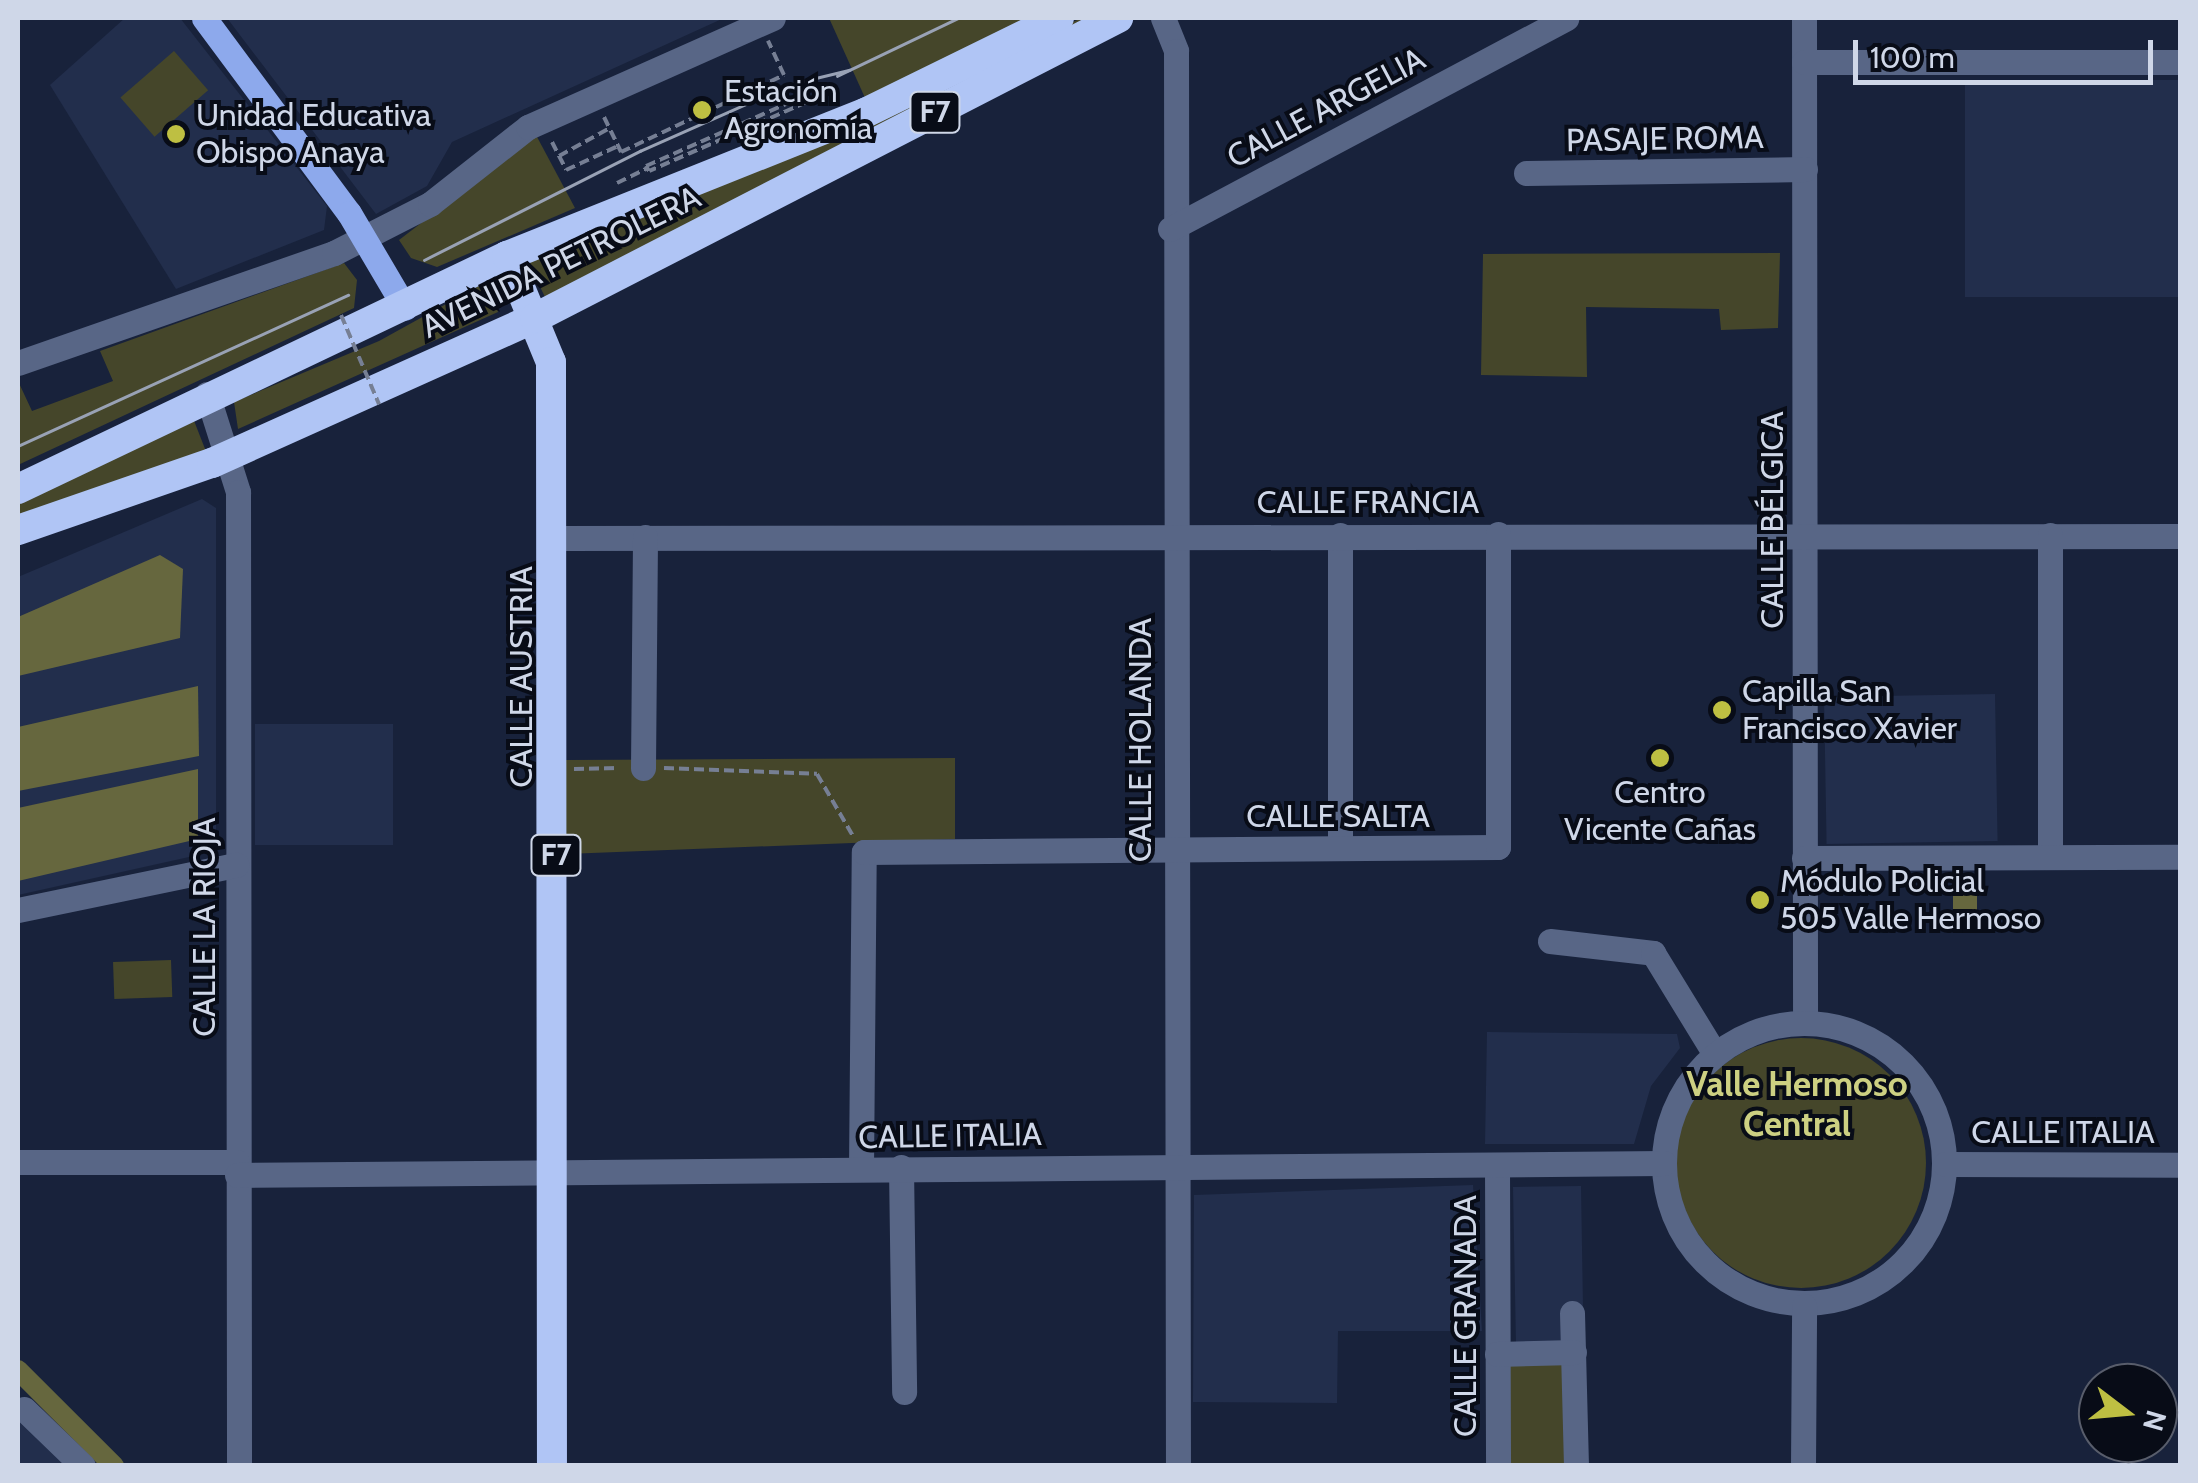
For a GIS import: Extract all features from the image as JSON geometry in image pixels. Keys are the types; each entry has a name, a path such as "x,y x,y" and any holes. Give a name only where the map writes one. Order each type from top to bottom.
{"highway":[{"name":"AVENIDA PETROLERA","path":"18,489 207,394 404,308 507,256 864,113 1060,18"},
{"name":"AVENIDA PETROLERA","path":"18,530 227,456 535,318 1118,18"},
{"name":"CALLE AUSTRIA","path":"507,256 551,362 557,1171 552,1466"}],"main road":[{"path":"204,18 363,238 404,308"}],"street":[{"name":"CALLE HOLANDA","path":"1164,18 1176,52 1170,228 1178,1466"},
{"name":"CALLE ARGELIA","path":"1170,228 1566,18"},
{"name":"CALLE BÉLGICA","path":"1804,18 1805,1022"},
{"path":"18,363 363,238 430,204 528,127 767,20"},
{"path":"1804,62 2180,62"},
{"name":"PASAJE ROMA","path":"1526,173 1805,169"},
{"name":"CALLE LA RIOJA","path":"207,394 238,492 239,1466"},
{"name":"CALLE SALTA","path":"864,852 1498,848 1498,534"},
{"path":"1340,535 1340,847"},
{"path":"2050,536 2050,857"},
{"name":"CALLE FRANCIA","path":"555,538 2180,536"},
{"path":"643,768 645,537"},
{"path":"860,1169 864,852"},
{"path":"1804,858 2180,856"},
{"path":"18,910 236,865"},
{"path":"1550,941 1653,953 1714,1054"},
{"path":"1805,1022 1871,1038 1917,1078 1936,1115 1945,1164 1918,1244 1888,1276 1804,1306 1764,1298 1714,1268 1669,1200 1664,1162 1678,1103 1714,1054 1770,1027 1805,1022"},
{"name":"CALLE ITALIA","path":"18,1162 237,1169 557,1171 1664,1162"},
{"name":"CALLE ITALIA","path":"1945,1164 2180,1165"},
{"name":"CALLE GRANADA","path":"1497,1166 1498,1466"},
{"path":"902,1167 904,1392"},
{"path":"1803,1466 1804,1306"},
{"path":"1572,1313 1576,1466"},
{"path":"1498,1354 1574,1352"},
{"path":"24,1409 83,1466"}],"path":[{"path":"566,170 784,75 767,20"},
{"path":"632,175 804,96 807,102 649,172 648,168"},
{"path":"595,97 618,146"},
{"path":"559,156 610,128"},
{"path":"341,315 379,404"},
{"path":"556,768 817,774 864,852"}],"shaded area":[{"name":"Unidad Educativa Obispo Anaya","path":"125,18 180,18 327,206 324,230 176,289 50,85"},
{"path":"227,18 724,18 452,142 427,186 376,214"},
{"path":"829,18 1032,18 866,100"},
{"path":"1082,18 1096,18 545,297 528,262"},
{"path":"174,51 208,90 155,137 120,98"},
{"path":"1965,80 2180,80 2180,297 1965,297"},
{"path":"536,135 575,208 437,267 411,258 399,240"},
{"path":"1780,253 1778,328 1721,330 1719,309 1586,307 1587,377 1481,375 1483,254"},
{"path":"344,263 357,280 354,308 18,465 18,381 32,411 113,381 100,351"},
{"path":"484,283 492,284 498,312 238,429 234,402 379,341"},
{"path":"191,413 207,454 18,516 18,498"},
{"path":"202,499 216,508 216,851 18,895 18,577"},
{"path":"160,555 183,569 180,638 18,676 18,617"},
{"path":"198,686 199,756 18,791 18,727"},
{"path":"1995,694 1998,841 1827,844 1824,697"},
{"path":"255,724 393,724 393,845 255,845"},
{"path":"955,758 955,839 566,854 566,760"},
{"path":"198,769 198,839 18,881 18,808"},
{"path":"1953,878 1977,878 1977,924 1953,924"},
{"path":"171,960 172,997 114,999 113,962"},
{"path":"1487,1032 1677,1034 1680,1048 1651,1086 1634,1144 1485,1144"},
{"path":"1801,1038 1849,1047 1890,1074 1917,1115 1926,1163 1917,1211 1890,1252 1849,1279 1801,1288 1753,1279 1712,1252 1685,1211 1676,1163 1685,1115 1712,1074 1753,1047"},
{"path":"1473,1185 1482,1331 1338,1331 1337,1403 1193,1402 1194,1195"},
{"path":"1581,1186 1583,1307 1561,1307 1561,1344 1516,1345 1513,1187"},
{"path":"1510,1363 1566,1363 1566,1463 1510,1463"},
{"path":"18,1414 69,1465 18,1465"}],"waterway":[{"path":"18,1370 114,1466"}],"tram line":[{"path":"837,76 958,18"},
{"path":"424,260 640,151 791,84 849,70"},
{"path":"18,446 348,295"}],"place":[{"name":"Estación Agronomía","path":"702,110"},
{"name":"Unidad Educativa Obispo Anaya","path":"176,134"},
{"name":"Capilla San Francisco Xavier","path":"1722,710"},
{"name":"Centro Vicente Cañas","path":"1660,758"},
{"name":"Módulo Policial 505 Valle Hermoso","path":"1760,900"}],"district":[{"name":"Valle Hermoso Central","path":"1797,1104"}]}
